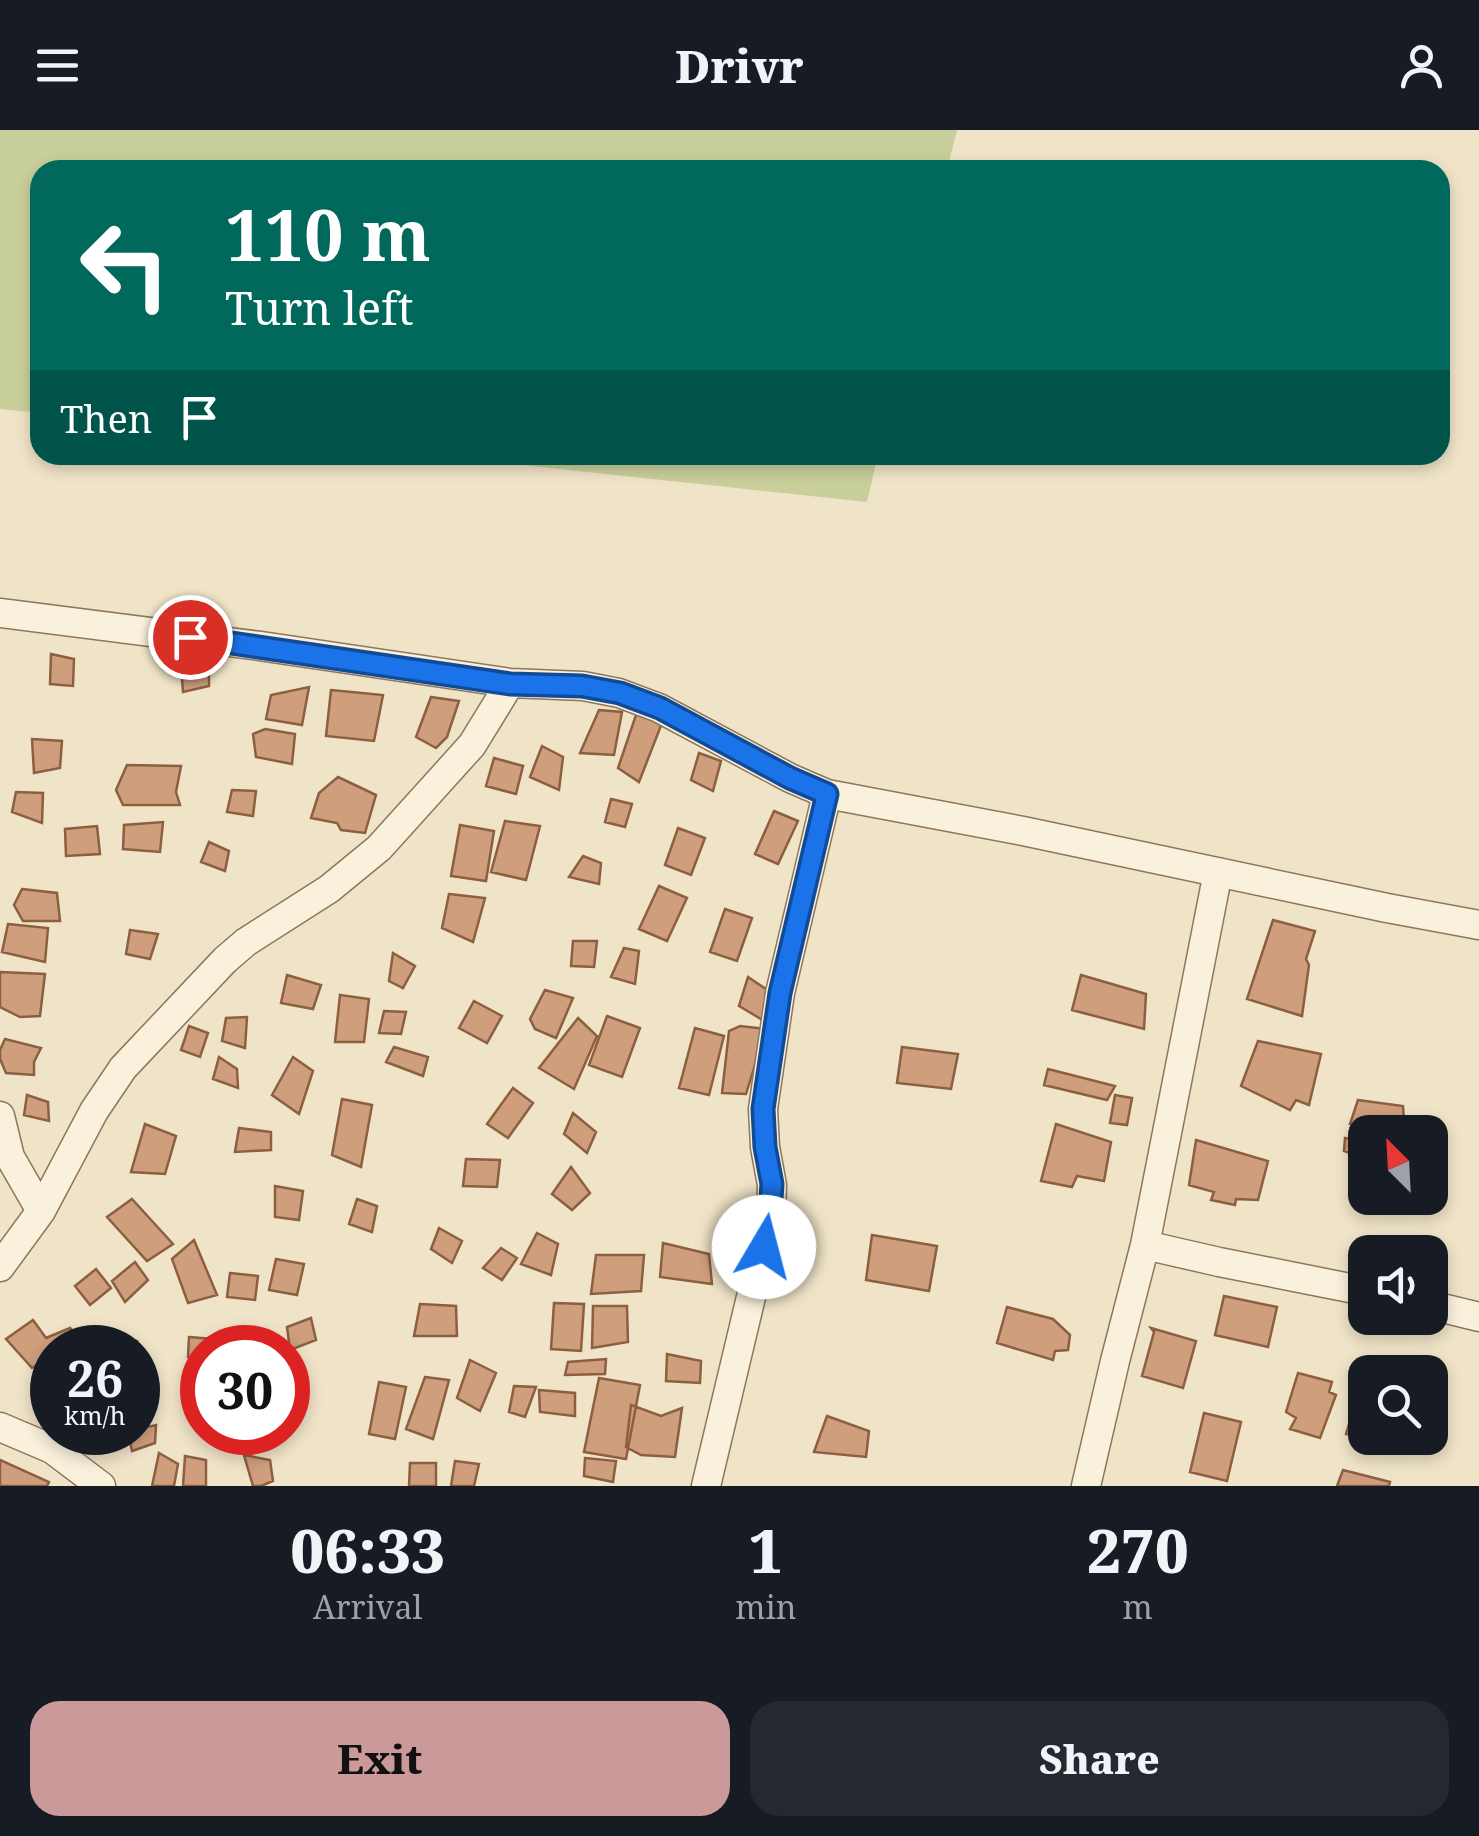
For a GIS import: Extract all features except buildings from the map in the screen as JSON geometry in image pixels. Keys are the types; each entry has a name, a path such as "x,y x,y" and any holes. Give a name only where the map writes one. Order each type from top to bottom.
{"street":[{"path":"2,621 260,646 510,684 582,686 620,693 660,708 827,794 1479,925"},
{"path":"0,1267 41,1211 94,1111 122,1068 246,942 329,889 380,848 472,745 510,684"},
{"path":"706,1486 764,1247 772,1184 763,1109 780,993 827,794"},
{"path":"1086,1486 1145,1245 1218,872"},
{"path":"0,1116 10,1157 41,1211"},
{"path":"1145,1245 1348,1287"},
{"path":"1448,1309 1479,1317"},
{"path":"0,1427 52,1449 101,1486"}],"green space":[{"path":"0,130 957,130 950,160 30,160 30,412 0,409"},
{"path":"523,465 876,465 867,502"}],"route":[{"path":"190,637 510,684 582,686 620,693 660,708 827,794 780,993 763,1109 772,1184 764,1247"}]}
